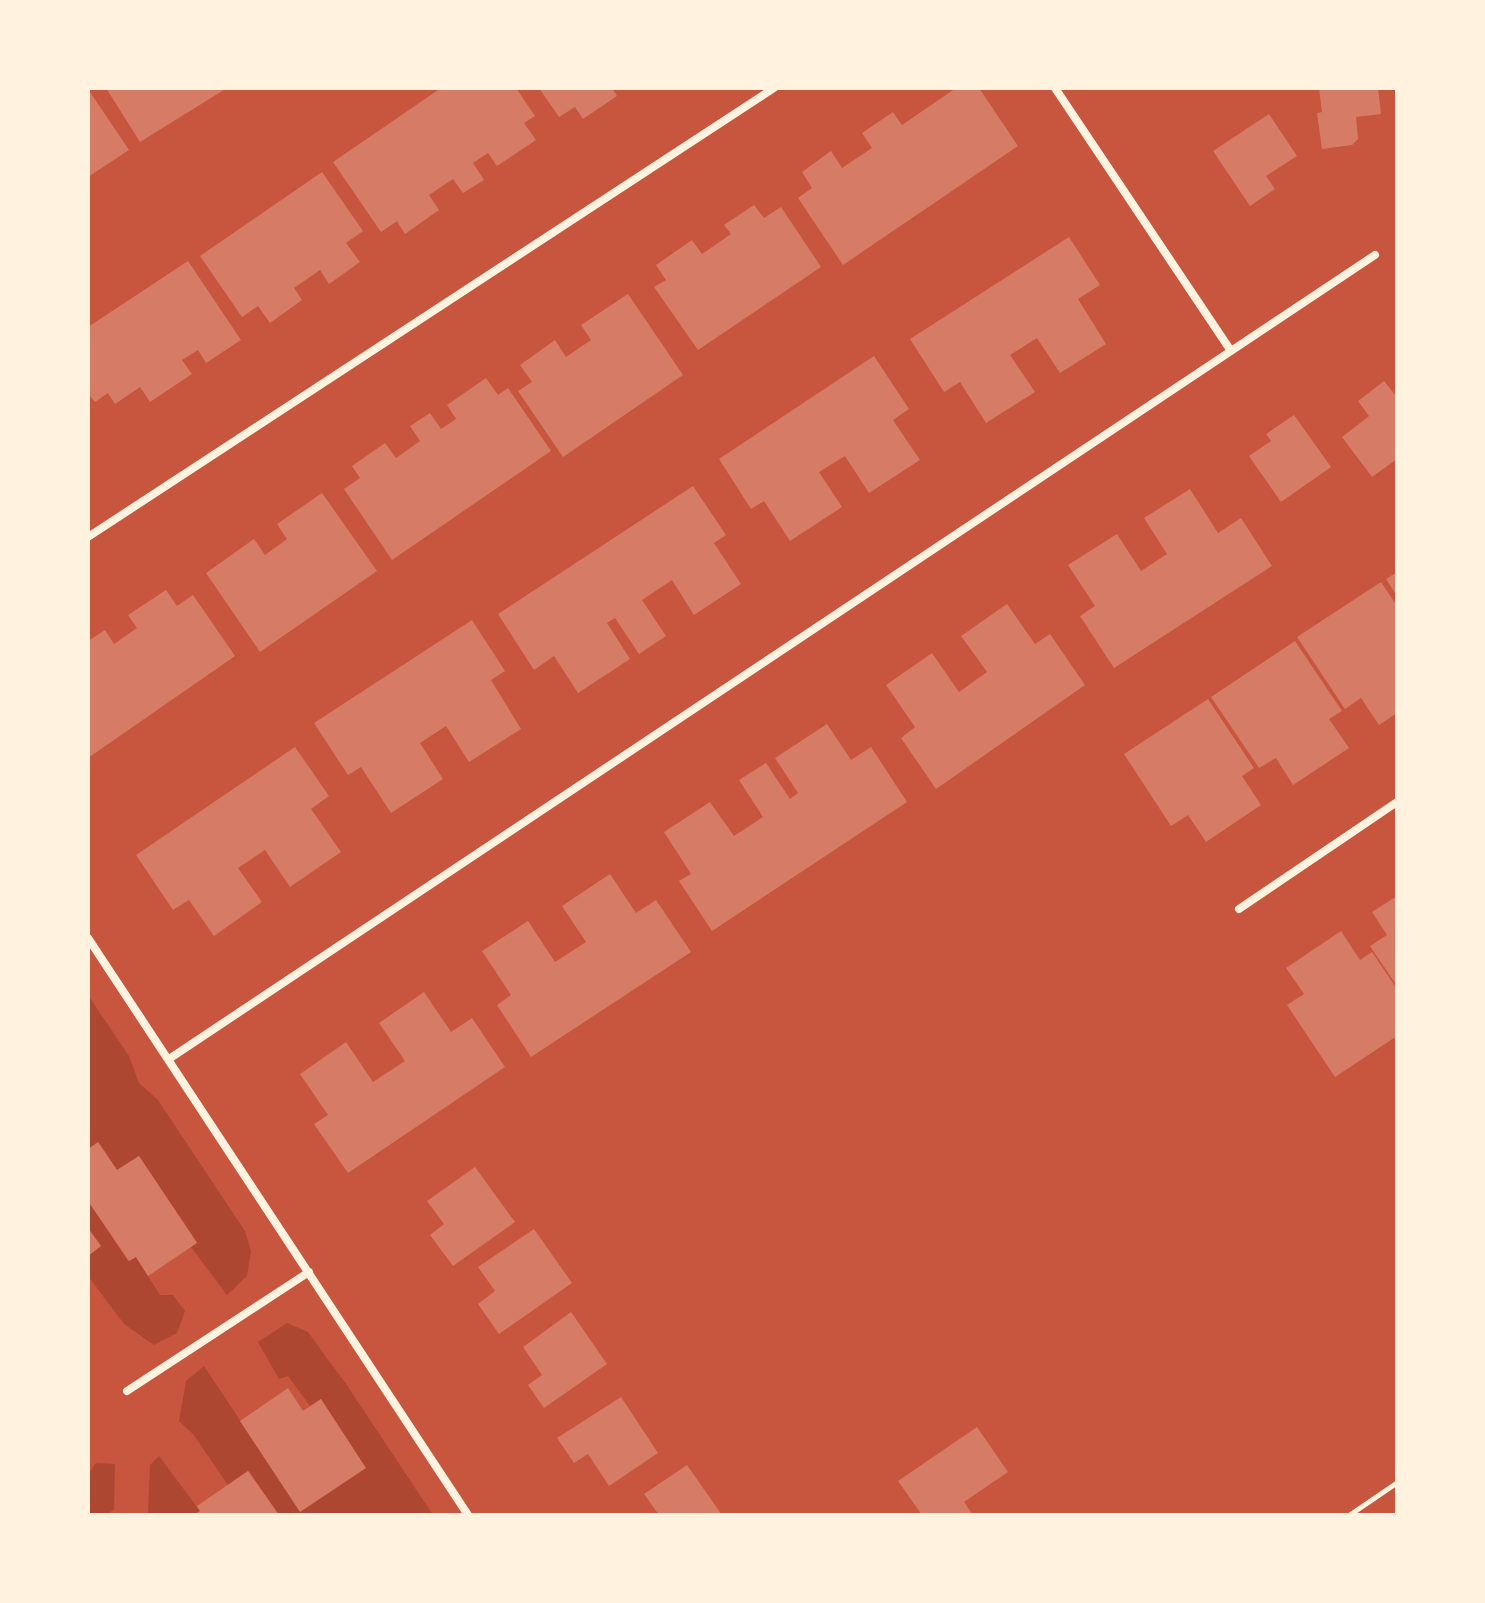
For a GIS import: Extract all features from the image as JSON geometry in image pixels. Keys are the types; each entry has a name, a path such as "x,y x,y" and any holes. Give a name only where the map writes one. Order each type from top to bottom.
{"street":[{"path":"88,537 774,88"},
{"path":"1055,88 1231,351"},
{"path":"169,1059 1375,255"},
{"path":"1239,909 1397,802"},
{"path":"88,938 468,1515"},
{"path":"127,1391 309,1272"}],"path":[{"path":"1350,1515 1397,1483"}],"shaded area":[{"path":"88,995 129,1056 139,1083 158,1100 245,1231 251,1251 247,1276 227,1295 191,1247 197,1242 139,1156 117,1170 99,1143 88,1149"},
{"path":"88,1201 128,1261 136,1257 160,1295 173,1295 185,1311 177,1333 154,1345 124,1324 88,1276 88,1256 101,1246 88,1228"},
{"path":"287,1323 308,1332 433,1515 279,1515 249,1471 228,1485 193,1434 179,1421 186,1381 204,1366 300,1511 321,1399 310,1406 288,1376 279,1379 258,1342"},
{"path":"159,1456 200,1511 194,1515 148,1515 150,1465"},
{"path":"96,1463 115,1464 114,1509 107,1515 88,1515 88,1474"}],"building":[{"path":"106,88 227,88 140,142"},
{"path":"441,88 516,88 535,116 524,123 536,140 497,166 488,153 473,163 484,180 463,193 453,179 429,195 439,210 405,234 397,221 381,232 333,162"},
{"path":"539,88 612,88 617,96 583,119 575,107 559,117"},
{"path":"956,88 979,88 1018,146 843,265 798,198 812,188 802,172 831,151 842,168 872,148 862,133 893,112 902,125"},
{"path":"1319,88 1378,88 1381,114 1356,117 1358,139 1352,145 1322,149 1317,113 1322,112"},
{"path":"88,89 129,150 88,177"},
{"path":"1269,114 1297,156 1266,176 1275,189 1250,206 1213,151"},
{"path":"322,172 363,231 346,243 360,262 329,284 320,270 294,288 302,300 270,323 258,306 242,317 200,256"},
{"path":"754,205 764,218 781,207 821,267 698,350 654,287 666,280 656,265 692,240 702,254 731,234 724,225"},
{"path":"1069,237 1100,285 1078,299 1106,344 1060,373 1037,338 1010,355 1035,392 986,423 960,382 944,392 910,339"},
{"path":"188,261 241,340 206,363 198,350 182,360 192,374 150,402 140,387 115,404 108,393 95,402 90,396 88,398 88,327"},
{"path":"628,294 683,375 563,457 518,391 532,382 520,365 555,340 566,357 591,340 581,325"},
{"path":"874,356 909,409 893,420 920,460 869,493 845,456 819,472 842,507 790,541 764,501 751,509 719,459"},
{"path":"486,378 498,395 508,388 551,451 392,560 344,489 360,478 352,466 385,443 396,458 420,441 410,426 430,413 441,429 456,419 447,405"},
{"path":"1384,381 1397,397 1397,459 1372,477 1342,437 1369,416 1358,401"},
{"path":"1294,415 1331,467 1281,502 1249,456 1271,441 1266,434"},
{"path":"693,486 726,535 714,543 741,584 694,615 672,580 642,600 666,636 639,654 615,618 607,623 630,659 578,693 554,656 534,670 498,614"},
{"path":"1190,489 1218,533 1241,518 1272,566 1114,668 1080,616 1095,606 1068,565 1117,534 1141,571 1167,554 1144,518"},
{"path":"322,493 377,571 260,652 206,573 254,539 265,555 287,539 277,524"},
{"path":"1397,572 1397,596 1386,579"},
{"path":"1381,582 1397,606 1397,713 1379,725 1361,698 1345,709 1297,637"},
{"path":"166,590 177,606 193,595 235,656 88,758 88,641 105,630 114,644 137,628 128,615"},
{"path":"1007,604 1035,644 1050,634 1085,685 936,789 901,738 915,727 886,685 932,653 959,692 987,672 961,636"},
{"path":"472,620 505,671 491,680 521,729 469,762 446,726 420,743 443,779 391,813 361,767 348,775 314,723"},
{"path":"1295,641 1342,711 1329,719 1349,748 1293,785 1276,758 1259,768 1211,697"},
{"path":"1208,699 1254,768 1242,776 1261,805 1206,842 1188,815 1171,826 1124,754"},
{"path":"827,724 851,760 871,747 907,802 712,931 679,881 691,874 664,832 710,802 734,836 763,817 739,780 766,763 790,799 798,793 775,758"},
{"path":"295,747 329,796 311,809 341,852 290,887 265,850 238,868 262,902 214,936 189,900 173,910 136,855"},
{"path":"610,874 636,913 656,900 691,952 531,1057 497,1005 511,995 482,951 528,921 555,962 586,942 562,906"},
{"path":"1397,896 1397,986 1370,946 1387,935 1372,912"},
{"path":"1341,931 1360,960 1372,952 1397,989 1397,1036 1335,1077 1287,1005 1304,994 1286,968"},
{"path":"424,992 451,1032 472,1018 505,1067 348,1173 314,1124 328,1115 300,1074 346,1042 373,1082 405,1061 379,1023"},
{"path":"98,1142 117,1170 139,1156 197,1243 148,1276 136,1257 129,1261 88,1201 88,1149"},
{"path":"475,1167 515,1222 453,1266 430,1235 444,1224 427,1201"},
{"path":"88,1228 101,1246 88,1256"},
{"path":"534,1229 572,1283 499,1334 478,1304 495,1291 478,1267"},
{"path":"571,1312 607,1364 544,1408 528,1385 542,1375 523,1347"},
{"path":"288,1388 303,1411 321,1399 366,1468 300,1512 240,1421"},
{"path":"621,1397 658,1453 609,1486 588,1454 574,1463 557,1438"},
{"path":"977,1427 1008,1472 964,1502 973,1515 922,1515 898,1481"},
{"path":"687,1465 722,1515 659,1515 644,1494"},
{"path":"248,1471 279,1515 194,1515 200,1511 197,1506"}]}
